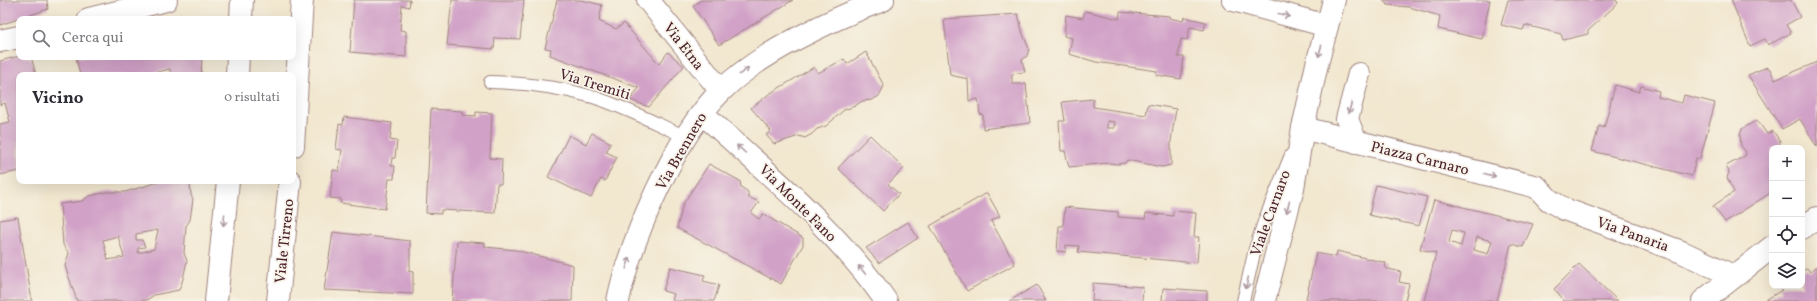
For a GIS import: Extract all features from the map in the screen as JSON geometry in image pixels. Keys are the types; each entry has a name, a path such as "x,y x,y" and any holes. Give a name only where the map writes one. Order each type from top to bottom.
{"street":[{"path":"101,16 166,0"},
{"path":"241,16 242,0"},
{"path":"296,97 302,0"},
{"name":"Via Etna","path":"648,0 721,91"},
{"name":"Via Brennero","path":"618,301 632,249 664,178 686,137 702,113 721,91 752,66 794,41 845,16 883,0"},
{"path":"1233,0 1327,26"},
{"name":"Viale Carnaro","path":"1264,301 1293,188 1316,64 1334,0"},
{"path":"0,41 16,37"},
{"path":"237,72 238,60"},
{"path":"1356,142 1347,119 1359,74"},
{"name":"Via Monte Fano","path":"702,113 773,178 819,223 860,268 886,301"},
{"name":"Piazza Carnaro","path":"1303,128 1537,187"},
{"path":"216,301 228,184"},
{"name":"Viale Tirreno","path":"278,301 290,184"},
{"name":"Via Panaria","path":"1537,187 1549,200 1564,209 1682,252 1733,276"},
{"path":"1805,226 1817,218"},
{"path":"1703,301 1769,249"}],"lane":[{"name":"Via Tremiti","path":"490,82 524,83 548,86 593,97 622,108 686,137"},
{"name":"Viale Carnaro","path":"1243,301 1255,249 1265,219 1303,128"}],"building":[{"path":"0,0 47,0 48,9 27,16 16,16 16,20 0,25"},
{"path":"354,0 410,0 409,7 402,5 400,30 406,31 406,57 350,52"},
{"path":"452,0 524,0 520,39 495,38 494,49 447,45"},
{"path":"557,0 581,0 602,5 599,21 616,29 624,23 659,64 668,52 684,66 649,107 630,100 639,88 550,55 551,49 545,48"},
{"path":"701,0 793,0 719,45 693,6"},
{"path":"1382,0 1490,0 1482,39 1438,29 1440,16 1409,7 1388,5"},
{"path":"1508,0 1616,0 1618,3 1588,31 1588,34 1563,40 1561,34 1525,25 1523,30 1501,25"},
{"path":"1731,0 1791,0 1800,17 1786,25 1791,33 1768,45 1765,39 1750,46"},
{"path":"1085,11 1119,19 1120,12 1170,16 1169,18 1183,21 1184,17 1206,22 1204,30 1190,27 1187,40 1181,39 1178,57 1184,57 1181,79 1156,75 1157,71 1096,62 1069,54 1072,38 1064,36 1066,15 1083,18"},
{"path":"1018,14 1023,34 1029,49 1027,56 1022,60 1025,72 1012,74 1012,84 1026,84 1030,123 983,129 983,115 980,114 978,99 969,101 968,79 950,75 944,19"},
{"path":"866,52 884,86 879,96 872,100 862,101 855,106 844,110 826,126 817,129 805,138 799,136 774,144 766,135 771,131 751,108 769,94 814,67 818,73 844,59 847,64"},
{"path":"16,57 16,60 32,60 35,72 16,72 16,172 0,175 0,124 10,122 5,103 0,105 0,61"},
{"path":"77,60 202,60 201,72 170,72 170,69 157,72 79,72"},
{"path":"1817,62 1817,147 1800,119 1782,129 1748,75 1767,67 1770,69 1775,80"},
{"path":"1615,85 1639,92 1641,86 1659,91 1658,97 1682,103 1684,95 1715,103 1700,159 1696,158 1692,176 1592,151 1599,126 1604,128"},
{"path":"1093,99 1093,107 1146,115 1148,104 1176,109 1171,141 1171,165 1162,167 1127,160 1125,163 1118,164 1109,163 1069,167 1065,151 1061,151 1059,121 1065,121 1062,102","holes":["1107,121 1115,122 1114,128 1107,128"]},
{"path":"431,109 462,111 462,115 476,116 476,112 492,113 490,158 502,159 501,184 497,184 495,213 441,210 441,214 426,213"},
{"path":"344,117 392,123 390,140 397,141 395,158 392,158 391,166 395,166 394,179 389,179 385,209 340,203 341,199 330,198 333,170 339,171 342,150 336,149 339,124 343,125"},
{"path":"1757,120 1767,134 1773,131 1780,141 1779,145 1769,145 1769,194 1725,222 1713,206 1734,192 1727,178 1729,172 1726,166 1745,156 1746,152 1741,146 1740,135 1742,129"},
{"path":"592,133 611,143 606,152 617,157 605,181 601,179 591,198 548,177 569,135 586,144"},
{"path":"870,135 904,168 888,184 899,194 883,211 838,168"},
{"path":"709,164 740,181 741,187 748,192 748,197 759,202 751,213 759,219 763,214 803,238 803,245 781,284 677,228 683,204"},
{"path":"152,184 190,184 193,199 190,220 186,226 184,253 187,261 179,290 154,295 147,300 140,301 77,301 65,266 69,253 63,245 60,204 82,201 89,196 107,192 125,192","holes":["158,230 154,249 138,253 138,248 145,247 142,240 136,240 136,234","118,236 124,257 108,260 103,240"]},
{"path":"1376,185 1427,197 1419,226 1369,215"},
{"path":"987,193 1000,216 991,221 1015,264 967,291 930,226"},
{"path":"1434,200 1533,224 1523,247 1511,244 1497,301 1424,301 1436,253 1420,249","holes":["1452,230 1464,233 1461,246 1449,242","1477,237 1492,241 1488,254 1474,250"]},
{"path":"1065,207 1118,212 1118,217 1145,219 1146,213 1173,216 1173,211 1196,213 1194,237 1199,237 1197,263 1078,252 1079,246 1066,245 1066,252 1057,251 1059,226 1063,226"},
{"path":"18,217 32,301 0,301 0,220"},
{"path":"908,222 918,238 879,263 866,248"},
{"path":"333,232 410,241 410,267 408,271 413,272 413,294 324,290"},
{"path":"457,241 485,243 485,247 516,250 573,265 572,301 452,301"},
{"path":"1337,251 1386,263 1385,268 1401,272 1399,282 1409,284 1405,301 1313,301 1306,299 1316,253 1336,257"},
{"path":"1579,264 1618,301 1562,301 1563,299 1554,289"},
{"path":"1817,266 1817,299 1813,301 1764,301 1782,290 1781,289 1805,289 1805,270 1807,268 1810,272"},
{"path":"670,267 705,275 703,281 719,285 714,301 672,301 674,294 663,291"},
{"path":"1093,283 1143,287 1142,301 1092,301"},
{"path":"1037,285 1046,301 1009,301"},
{"path":"1163,288 1207,291 1207,301 1162,301"}]}
